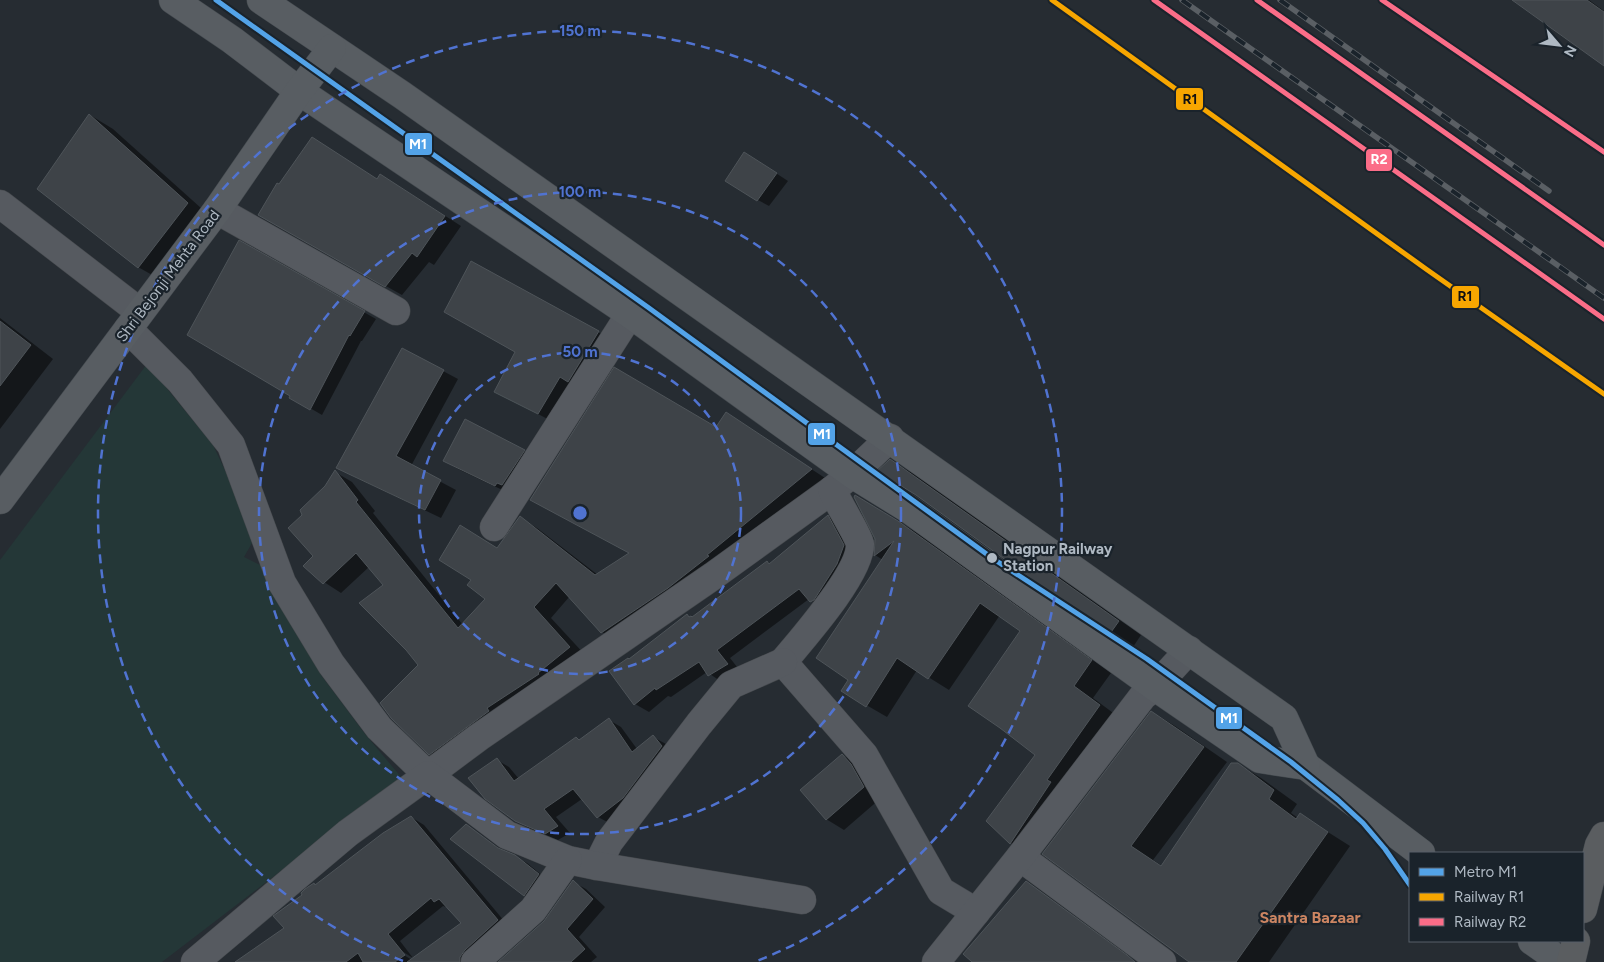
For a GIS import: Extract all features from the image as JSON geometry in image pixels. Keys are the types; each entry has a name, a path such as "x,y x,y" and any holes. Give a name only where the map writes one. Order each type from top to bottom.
{"highway":[{"path":"1584,905 1599,845 1604,836"},
{"path":"1571,962 1576,942"}],"main road":[{"path":"173,0 232,40 299,91 630,314 842,482 907,508 1155,687 1260,759 1306,766 1421,852"},
{"path":"261,0 410,101 890,438 1284,718 1306,766"},
{"name":"Shri Bejonji Mehta Road","path":"0,500 217,210 299,91 332,48"}],"street":[{"path":"0,204 134,320 231,446 282,583 331,664 379,728 428,775 507,835 568,860 802,900"},
{"path":"217,210 396,311"},
{"path":"494,527 630,314"},
{"path":"195,962 225,951 348,833 479,737 712,576 842,482 890,438"},
{"path":"597,866 609,842 698,724 731,685 784,662 817,622 851,572 858,556 860,543 842,482"},
{"path":"936,962 1020,857 1143,696 1155,687 1188,650"},
{"path":"784,662 864,755 941,891 976,912"},
{"path":"1020,857 1162,962"},
{"path":"475,962 533,910 568,860"}],"shaded area":[{"path":"147,364 213,445 256,536 244,557 262,566 321,675 365,734 402,778 162,962 0,962 0,560"}],"building":[{"path":"1512,0 1587,0 1604,12 1604,66"},
{"path":"89,114 188,203 138,268 37,189"},
{"path":"312,137 377,179 380,174 445,216 417,257 412,253 385,287 258,215 277,183 279,184"},
{"path":"744,152 777,173 757,201 725,181"},
{"path":"239,240 365,311 349,335 310,410 289,398 290,396 187,335"},
{"path":"471,261 599,331 568,382 560,377 538,414 494,392 515,352 444,312"},
{"path":"0,321 31,345 0,386"},
{"path":"402,348 444,370 396,456 441,480 425,510 336,468"},
{"path":"614,367 716,427 726,412 812,469 668,588 601,633 556,583 534,607 570,647 539,674 487,708 489,711 429,755 391,718 380,703 418,665 406,650 359,603 383,585 356,553 323,584 303,566 313,556 288,528 302,515 300,510 325,486 335,470 358,500 356,502 458,628 485,599 467,585 471,580 439,560 460,525 497,548 520,516 595,575 629,553 530,500"},
{"path":"465,419 525,450 502,485 497,483 495,486 443,461"},
{"path":"890,459 1119,621 1109,635 916,495 877,471"},
{"path":"855,495 898,521 1092,660 1074,686 1100,705 1047,780 1051,782 1010,844 986,821 1035,755 968,706 1020,631 980,603 928,679 897,658 866,707 841,691 848,680 816,658 894,541 874,556 875,539 854,497"},
{"path":"828,515 844,545 837,564 814,600 810,602 799,589 717,650 728,664 708,676 699,662 656,690 655,688 634,705 609,671 629,659 687,614 689,617 692,617 767,561 769,564"},
{"path":"1151,711 1204,747 1131,846 1161,866 1231,763 1238,763 1274,790 1269,799 1296,819 1300,813 1328,832 1236,962 1189,962 1042,854"},
{"path":"609,718 632,752 653,735 662,746 623,798 597,818 573,789 544,809 558,826 545,834 515,821 485,799 468,778 497,758 514,781 576,737 579,740"},
{"path":"842,754 851,764 864,787 826,820 800,790"},
{"path":"411,816 498,920 465,950 460,957 460,962 407,962 461,923 439,899 434,902 431,898 388,934 405,955 395,962 363,962 358,953 346,962 235,962 284,928 273,916 302,895 301,893 305,889 314,883 315,885 383,833"},
{"path":"466,824 498,848 515,855 539,874 524,896 450,839"},
{"path":"573,880 593,899 567,929 585,949 571,962 498,962 544,921"},
{"path":"1026,881 1135,962 972,962 963,954"}],"railway":[{"path":"1052,0 1426,269 1604,394"},
{"path":"1154,0 1509,251"},
{"path":"1182,0 1604,298"},
{"path":"1257,0 1604,245"},
{"path":"1280,0 1549,191"}],"metro line":[{"name":"M1","path":"216,0 649,308 992,558 1147,659 1291,762 1363,823 1385,849 1409,884"}],"rail line":[{"name":"R1","path":"1052,0 1426,269 1604,394"},
{"name":"R2","path":"1154,0 1604,319"},
{"name":"R2","path":"1257,0 1604,245"},
{"name":"R2","path":"1382,0 1604,152"}],"place":[{"name":"Nagpur Railway Station","path":"992,558"}],"district":[{"name":"Santra Bazaar","path":"1310,917"}]}
